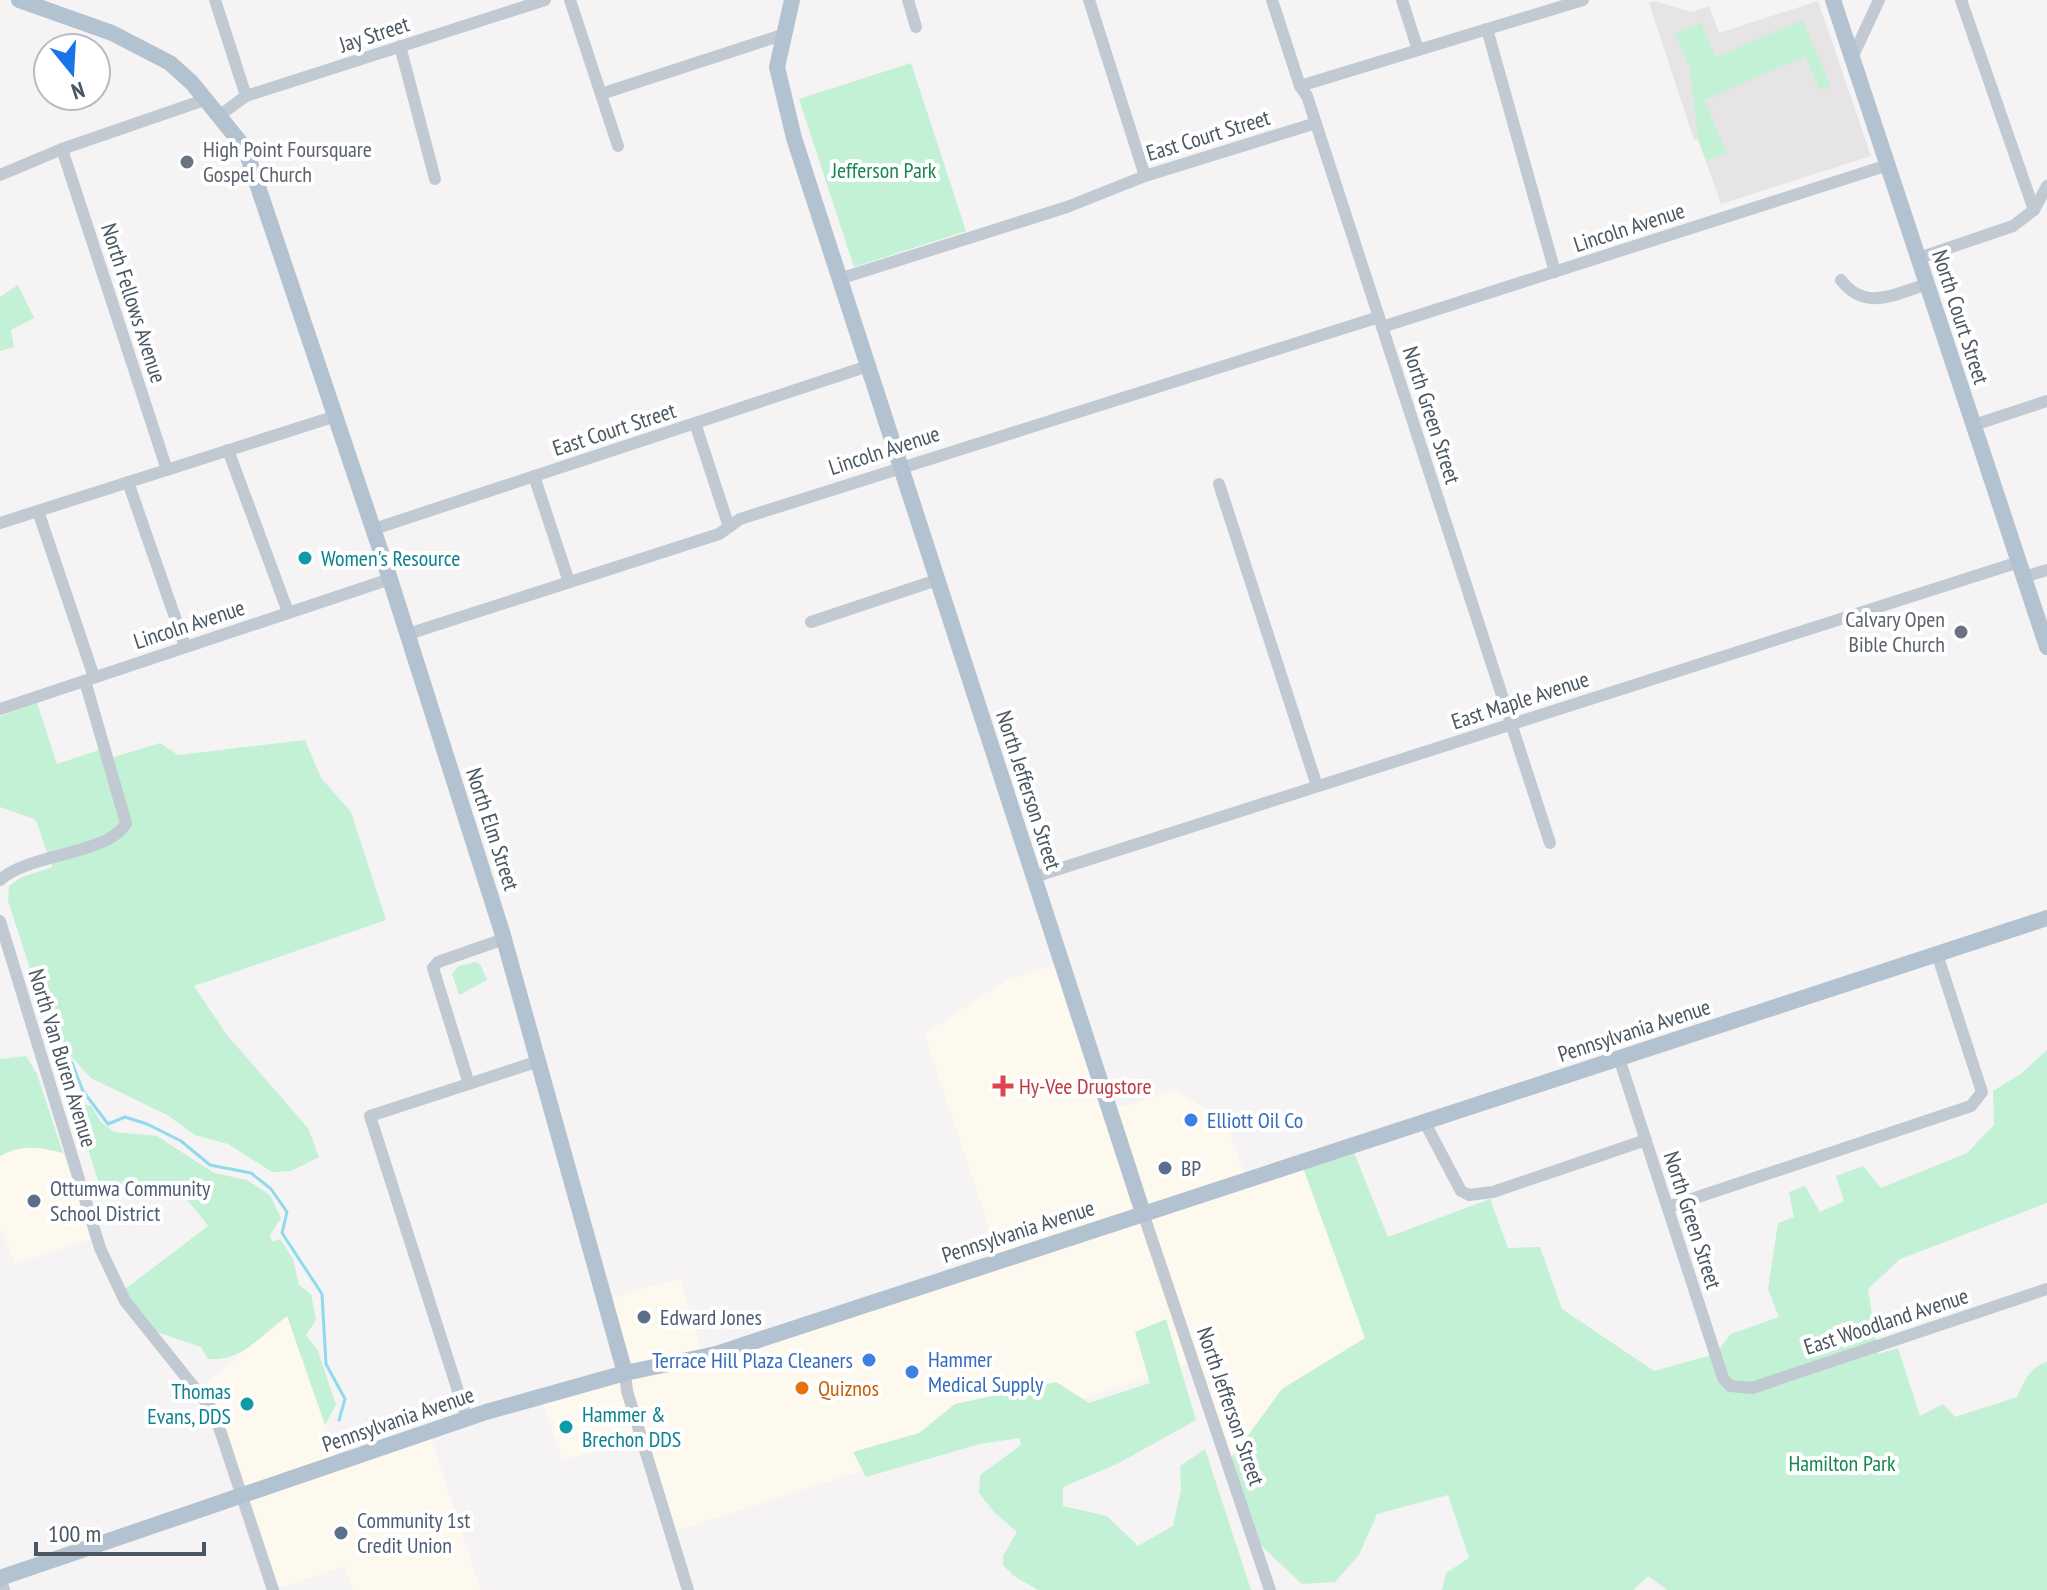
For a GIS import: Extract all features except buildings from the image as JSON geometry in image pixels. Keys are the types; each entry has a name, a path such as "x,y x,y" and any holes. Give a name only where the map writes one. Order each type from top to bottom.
{"main road":[{"name":"North Elm Street","path":"19,0 130,41 170,63 207,99 245,148 374,529 504,939 625,1373"},
{"name":"North Jefferson Street","path":"792,0 777,67 781,95 1143,1213"},
{"name":"North Court Street","path":"1833,0 2047,647"},
{"name":"Pennsylvania Avenue","path":"0,1578 467,1419 625,1373 716,1354 2047,918"}],"street":[{"path":"215,0 246,96"},
{"name":"Jay Street","path":"220,115 246,96 545,0"},
{"path":"570,0 618,146"},
{"path":"908,0 916,27"},
{"path":"1089,0 1145,176"},
{"name":"North Green Street","path":"1272,0 1300,86 1316,123 1550,843"},
{"path":"1402,0 1418,50"},
{"path":"1300,86 1583,0"},
{"path":"1852,58 1879,0"},
{"path":"1961,0 2034,210"},
{"path":"1487,29 1555,272"},
{"path":"601,94 782,35"},
{"path":"400,46 435,179"},
{"path":"0,175 62,149 207,99"},
{"name":"East Court Street","path":"839,279 1067,207 1145,176 1316,123"},
{"name":"North Fellows Avenue","path":"62,149 167,470"},
{"name":"Lincoln Avenue","path":"408,634 719,534 740,519 900,465 1555,272 1888,165"},
{"path":"1919,258 2013,226 2034,210 2047,186"},
{"path":"1841,280 1851,293 1870,301 1927,284"},
{"name":"East Court Street","path":"374,529 868,366"},
{"path":"1974,425 2047,401"},
{"path":"0,523 336,416"},
{"path":"695,423 729,527"},
{"path":"228,450 288,612"},
{"path":"534,476 569,582"},
{"path":"128,482 185,646"},
{"path":"1219,484 1317,786"},
{"path":"0,880 18,868 113,837 126,823 90,679 38,511"},
{"name":"East Maple Avenue","path":"1034,877 1511,724 2022,570 2047,570"},
{"name":"Lincoln Avenue","path":"0,709 390,579"},
{"path":"811,622 937,580"},
{"name":"North Van Buren Avenue","path":"0,921 100,1248 125,1301 214,1412 273,1590"},
{"path":"469,1084 433,968 438,962 504,939"},
{"path":"1668,1207 1975,1102 1982,1092 1937,954"},
{"name":"North Green Street","path":"1619,1058 1723,1378 1737,1388"},
{"path":"467,1419 370,1116 539,1061"},
{"path":"1424,1121 1461,1191 1469,1195 1493,1192 1646,1140"},
{"name":"North Jefferson Street","path":"1143,1213 1270,1590"},
{"name":"East Woodland Avenue","path":"1737,1388 1752,1388 2047,1289"},
{"name":"North Elm Street","path":"625,1373 627,1391 688,1590"},
{"path":"0,1578 4,1590"}],"shaded area":[{"path":"1655,1 1691,12 1709,6 1719,33 1818,1 1871,156 1721,204 1698,139 1694,140 1649,3"},
{"path":"1061,962 1109,1111 1173,1090 1225,1118 1246,1179 1301,1162 1365,1338 1282,1389 1227,1464 1193,1363 671,1533 642,1439 562,1460 541,1396 624,1373 605,1300 680,1278 704,1356 1000,1260 924,1034 1005,981"},
{"path":"38,1147 63,1153 89,1232 97,1237 16,1264 0,1229 0,1156 13,1148"},
{"path":"287,1315 339,1462 429,1432 481,1590 353,1590 345,1566 273,1590 199,1389"}],"green space":[{"path":"1802,20 1831,86 1820,90 1805,56 1704,100 1727,154 1706,160 1698,139 1690,68 1675,34 1701,23 1716,57"},
{"name":"Jefferson Park","path":"911,63 966,231 854,267 799,99"},
{"path":"18,285 34,318 11,330 14,347 0,351 0,297"},
{"path":"37,703 57,764 99,750 104,760 160,743 178,755 305,740 321,778 351,812 386,920 194,986 227,1035 308,1128 319,1157 291,1171 272,1172 228,1144 195,1135 167,1115 91,1078 52,1036 8,901 9,886 22,877 52,867 36,820 0,807 0,716"},
{"path":"475,962 480,964 487,980 459,995 452,974 459,966"},
{"name":"Hamilton Park","path":"2047,1050 2047,1203 1900,1259 1868,1289 1878,1354 1898,1348 1920,1416 1943,1404 1955,1417 2017,1397 2032,1371 2047,1362 2047,1590 1667,1590 1648,1576 1633,1590 1442,1590 1446,1573 1469,1558 1448,1495 1377,1514 1359,1555 1335,1582 1302,1584 1253,1538 1227,1464 1282,1389 1365,1338 1301,1162 1351,1145 1388,1237 1490,1199 1508,1248 1540,1247 1562,1309 1654,1371 1715,1354 1731,1334 1779,1317 1768,1289 1778,1223 1794,1217 1789,1192 1805,1186 1820,1212 1844,1201 1836,1176 1863,1166 1881,1188 1967,1153 1994,1125 1993,1091 2022,1073"},
{"path":"26,1056 37,1074 63,1153 31,1148 0,1156 0,1059"},
{"path":"73,1102 91,1106 101,1122 114,1132 157,1136 214,1173 247,1180 270,1195 281,1218 270,1235 272,1242 280,1239 293,1259 299,1285 311,1294 316,1320 306,1335 318,1351 336,1405 325,1425 287,1316 241,1352 220,1359 208,1359 201,1347 148,1329 121,1292 208,1226 185,1198 163,1184 137,1182 101,1190"},
{"path":"1166,1319 1196,1420 1119,1463 1063,1487 1063,1506 1107,1516 1138,1546 1173,1526 1181,1490 1180,1466 1205,1449 1251,1590 1038,1590 1014,1576 1003,1565 1003,1556 1017,1532 995,1513 979,1493 980,1475 1021,1445 1019,1438 980,1444 866,1477 853,1452 919,1433 955,1404 1056,1382 1089,1403 1150,1383 1135,1332"}],"waterway":[{"path":"48,1039 60,1056 72,1063 83,1091 108,1124 125,1117 147,1124 181,1141 210,1165 251,1173 271,1189 287,1212 282,1233 322,1294 326,1364 345,1399 339,1420"}],"place":[{"name":"High Point Foursquare Gospel Church","path":"187,162"},
{"name":"Women's Resource","path":"305,558"},
{"name":"Calvary Open Bible Church","path":"1961,632"},
{"name":"Hy-Vee Drugstore","path":"1003,1086"},
{"name":"Elliott Oil Co","path":"1191,1120"},
{"name":"BP","path":"1165,1168"},
{"name":"Ottumwa Community School District","path":"34,1201"},
{"name":"Edward Jones","path":"644,1317"},
{"name":"Terrace Hill Plaza Cleaners","path":"869,1360"},
{"name":"Hammer Medical Supply","path":"912,1372"},
{"name":"Quiznos","path":"802,1388"},
{"name":"Thomas Evans, DDS","path":"247,1404"},
{"name":"Hammer & Brechon DDS","path":"566,1427"},
{"name":"Community 1st Credit Union","path":"341,1533"}]}
